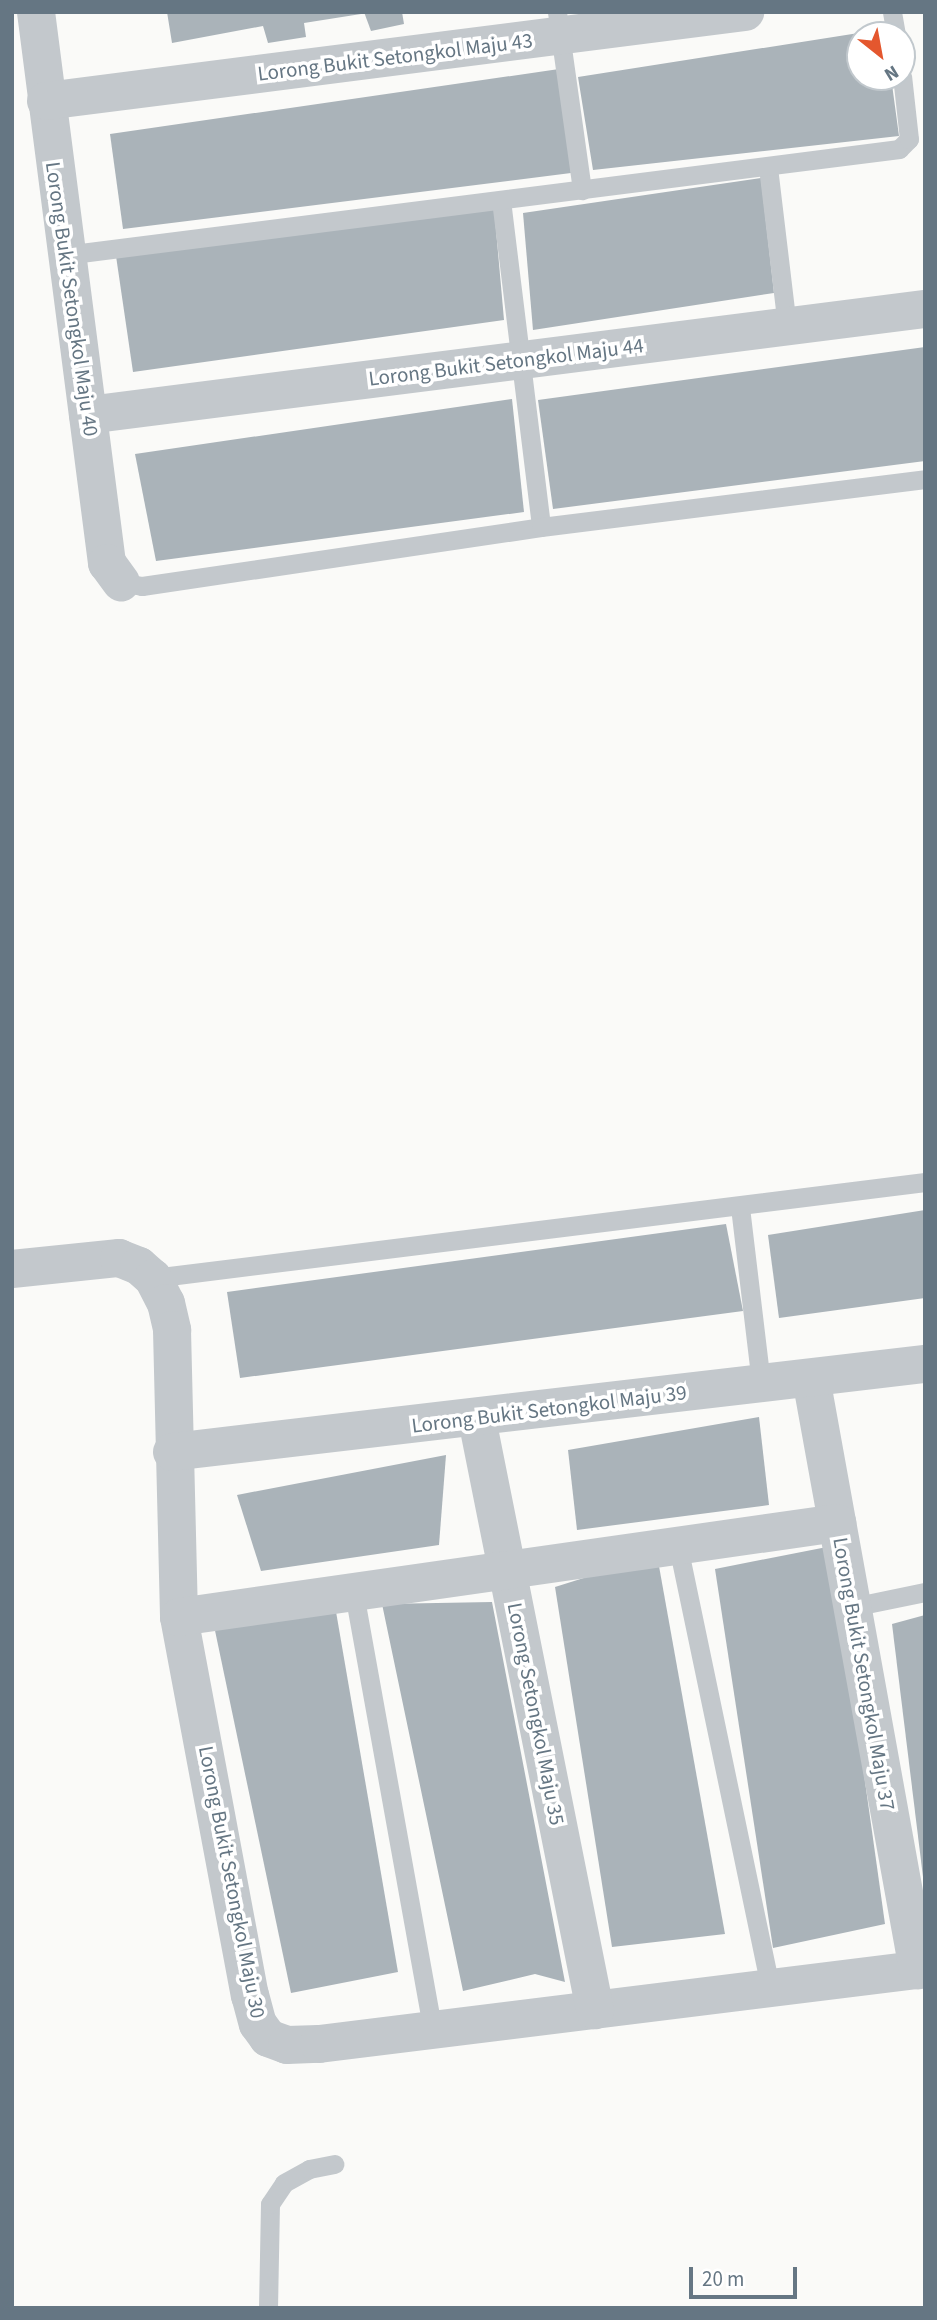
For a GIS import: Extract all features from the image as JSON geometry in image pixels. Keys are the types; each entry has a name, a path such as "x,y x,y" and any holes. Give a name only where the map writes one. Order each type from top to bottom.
{"street":[{"name":"Lorong Bukit Setongkol Maju 40","path":"36,12 65,256 107,562 121,582"},
{"name":"Lorong Bukit Setongkol Maju 43","path":"46,101 559,25 745,12"},
{"name":"Lorong Bukit Setongkol Maju 44","path":"88,415 925,309"},
{"path":"12,1269 119,1258 139,1265 153,1278"},
{"name":"Lorong Bukit Setongkol Maju 30","path":"153,1278 172,1330 172,1452 179,1618 258,2024 268,2038 287,2045 433,2030 921,1969"},
{"name":"Lorong Bukit Setongkol Maju 39","path":"172,1452 477,1419 925,1364"},
{"name":"Lorong Bukit Setongkol Maju 37","path":"811,1378 921,1969"},
{"name":"Lorong Setongkol Maju 35","path":"477,1419 595,2010"},
{"path":"179,1618 837,1523"}],"lane":[{"path":"559,25 582,190"},
{"path":"65,256 899,149 909,139 904,91"},
{"path":"768,167 787,326"},
{"path":"501,200 541,527"},
{"path":"121,582 142,586 541,527 925,480"},
{"path":"153,1278 925,1182"},
{"path":"740,1206 761,1384"},
{"path":"678,1546 770,1988"},
{"path":"852,1607 925,1592"},
{"path":"354,1593 433,2030"},
{"path":"268,2308 270,2204 284,2183 309,2169 335,2164"}],"building":[{"path":"167,12 361,14 304,23 306,37 268,43 263,26 172,43"},
{"path":"364,12 402,12 404,24 371,31"},
{"path":"846,35 846,91 893,91 899,136 593,170 578,77"},
{"path":"559,69 571,173 123,229 110,134"},
{"path":"761,178 774,293 533,330 523,213"},
{"path":"494,207 504,320 133,372 116,256"},
{"path":"925,347 925,461 553,509 538,400"},
{"path":"512,399 524,512 156,561 135,454"},
{"path":"925,1210 925,1298 779,1318 768,1235"},
{"path":"726,1224 743,1311 240,1378 227,1292"},
{"path":"759,1417 769,1505 577,1530 568,1450"},
{"path":"446,1455 439,1545 261,1571 237,1495"},
{"path":"832,1546 885,1924 773,1948 715,1569"},
{"path":"657,1555 725,1934 612,1947 555,1587"},
{"path":"334,1600 398,1972 291,1993 213,1621"},
{"path":"492,1602 565,1982 535,1974 463,1991 382,1604"},
{"path":"925,1615 925,1876 923,1877 892,1624"}]}
